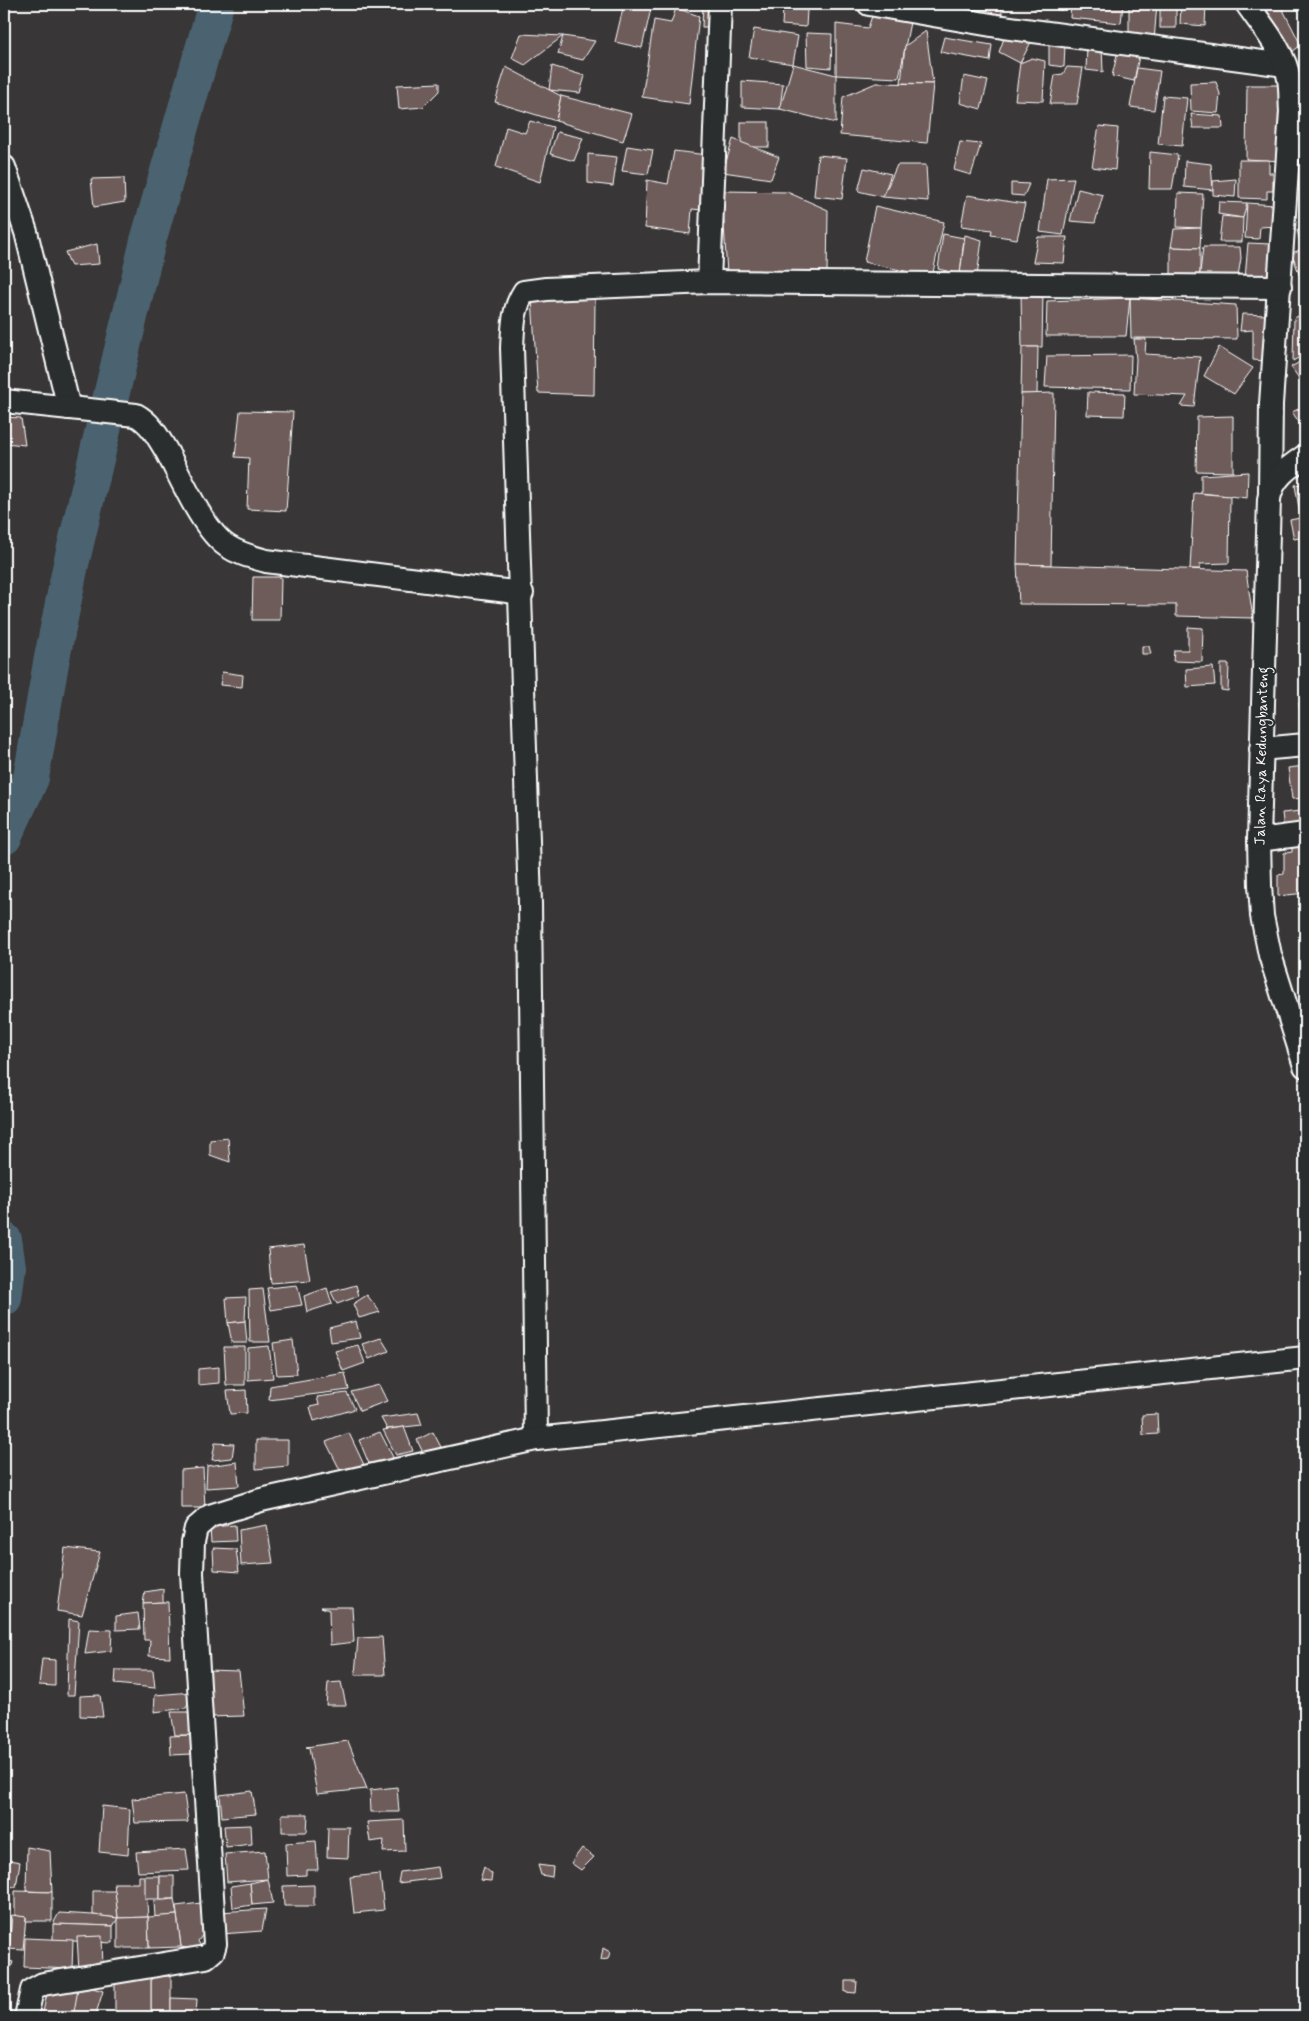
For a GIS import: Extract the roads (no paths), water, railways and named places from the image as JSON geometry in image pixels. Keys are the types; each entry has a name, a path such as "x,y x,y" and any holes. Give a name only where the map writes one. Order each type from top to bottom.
{"street":[{"path":"709,282 720,4"},
{"path":"869,4 1003,27 1285,65"},
{"name":"Jalan Raya Kedungbanteng","path":"1247,4 1285,65 1290,79 1291,111 1271,404 1270,492 1258,840 1264,925 1270,954 1305,1066"},
{"path":"4,167 26,232 78,409"},
{"path":"536,1439 530,903 522,593 512,348 517,302 524,292 546,289 709,282 1280,287"},
{"path":"4,401 136,415 146,421 157,434 211,530 226,545 243,555 266,561 522,593"},
{"path":"1270,492 1286,470 1305,456"},
{"path":"1261,749 1305,745"},
{"path":"1258,840 1305,834"},
{"path":"26,2017 32,1990 43,1984 206,1957 213,1951 214,1934 192,1573 193,1542 196,1528 210,1516 261,1500 536,1439 1305,1358"}],"waterway":[{"path":"4,837 31,778 71,564 148,241 216,4"},
{"path":"4,1240 8,1267 4,1298"}]}
